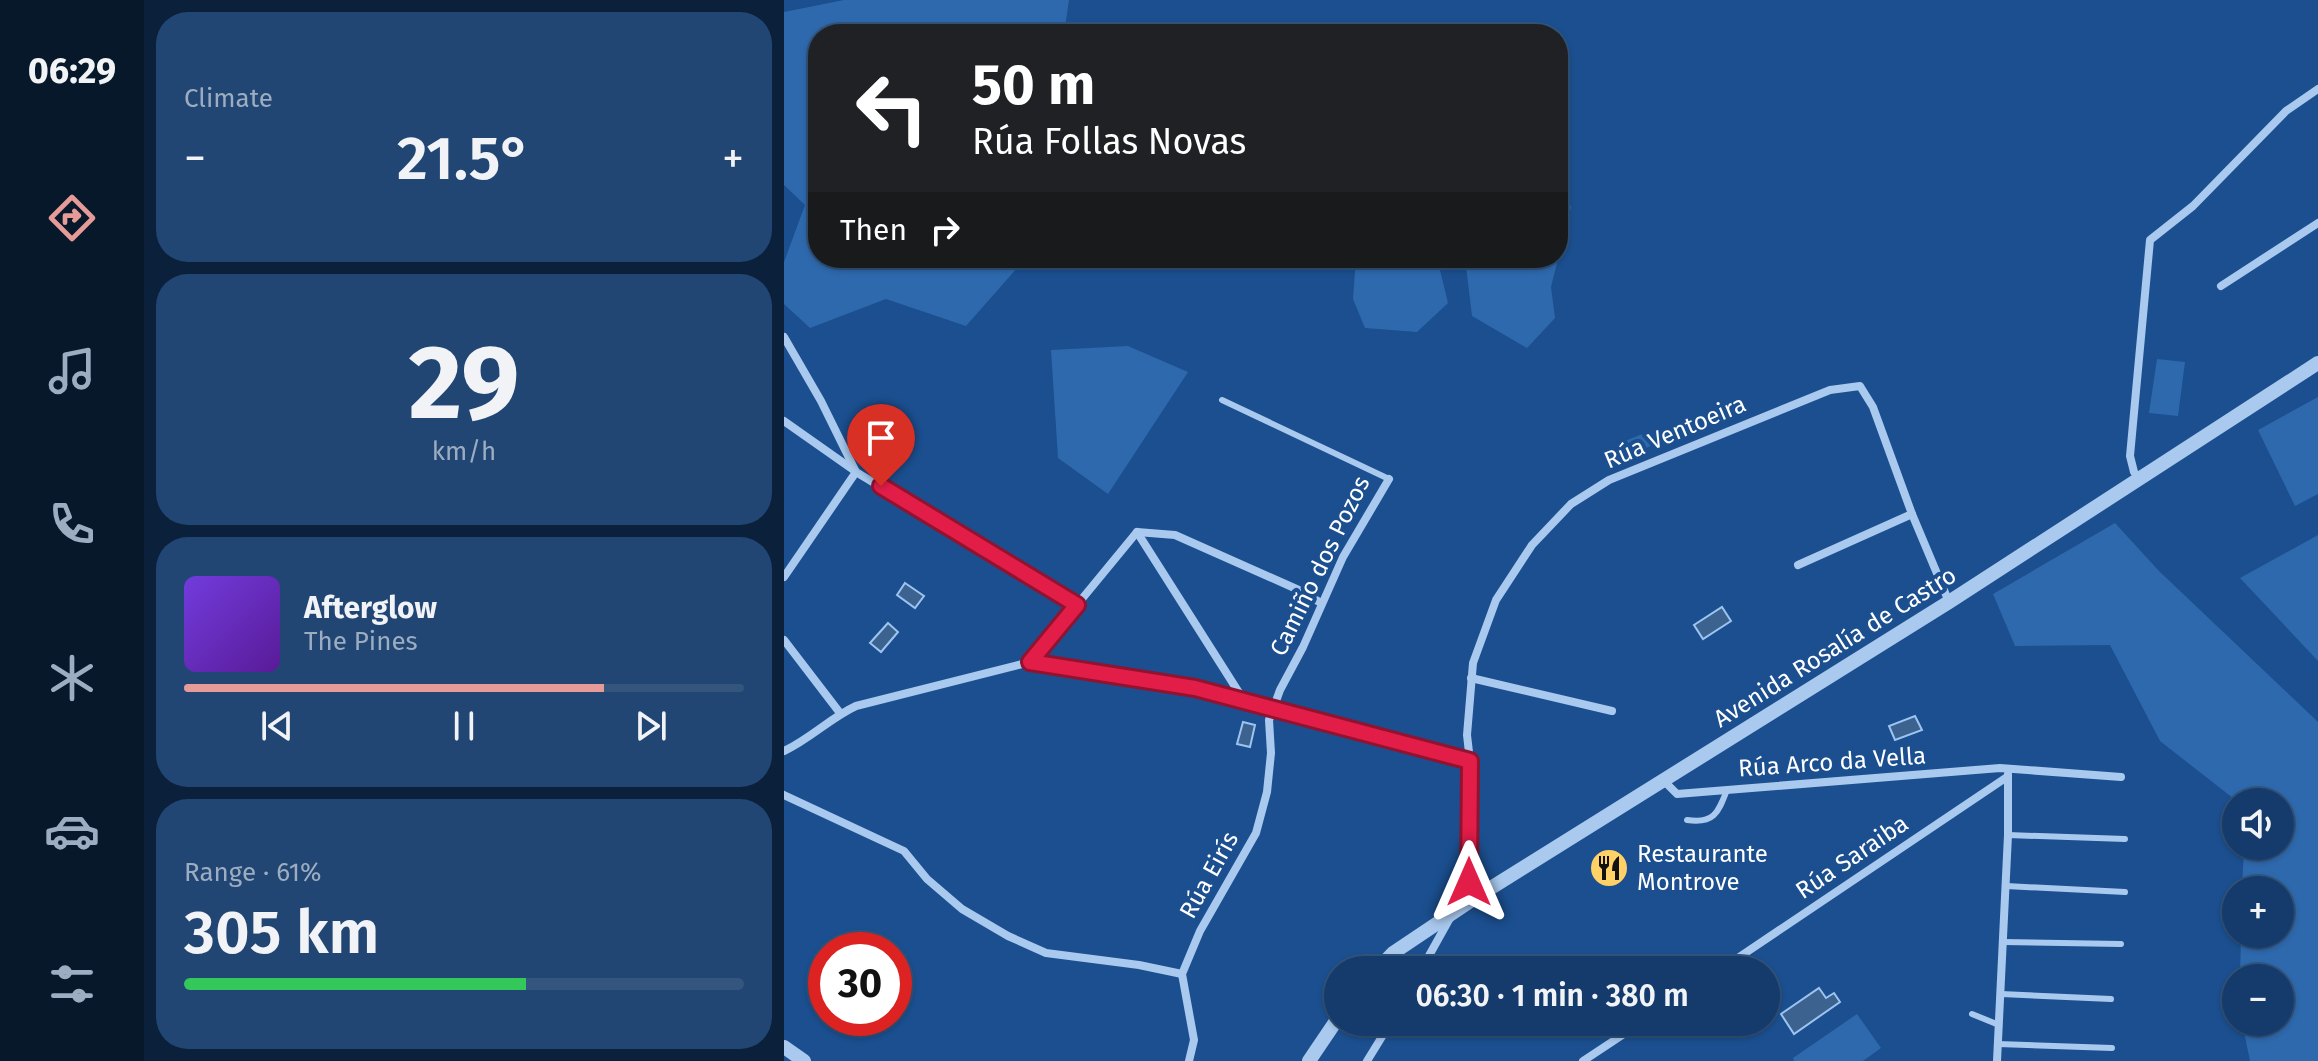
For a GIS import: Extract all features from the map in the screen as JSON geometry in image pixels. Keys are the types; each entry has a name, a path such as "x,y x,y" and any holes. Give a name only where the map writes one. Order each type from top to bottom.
{"street":[{"path":"2140,479 2134,472 2130,456 2150,240 2193,206 2286,111 2318,89"},
{"path":"2221,286 2318,223"},
{"path":"784,337 821,401 856,472"},
{"name":"Avenida Rosalía de Castro","path":"1390,956 1454,911 1949,602 2318,363"},
{"name":"Rúa Ventoeira","path":"1478,896 1469,882 1470,761 1467,735 1473,663 1496,600 1532,545 1571,504 1609,480 1830,390 1860,386 1873,407 1912,514 1949,602"},
{"path":"784,421 856,472 1077,605"},
{"path":"784,577 856,472"},
{"name":"Camiño dos Pozos","path":"1275,707 1280,690 1343,557 1389,479"},
{"path":"1798,565 1912,514"},
{"path":"1030,662 1137,532"},
{"path":"1137,532 1175,535 1301,591 1321,603"},
{"path":"1137,532 1243,700"},
{"path":"784,640 840,713"},
{"path":"784,751 840,713 856,706 1030,662 1195,688 1470,761"},
{"path":"1471,678 1612,711"},
{"name":"Rúa Eirís","path":"1182,974 1200,931 1256,833 1267,792 1271,753 1269,720 1275,707"},
{"path":"1997,1061 2008,773"},
{"name":"Rúa Arco da Vella","path":"1664,781 1677,794 2008,773 2121,777"},
{"name":"Rúa Saraiba","path":"1740,956 2008,773"},
{"path":"784,795 904,851 927,879 962,909 1008,936 1046,953 1182,974 1194,1040 1189,1061"},
{"path":"1429,956 1454,911"},
{"path":"1309,1061 1326,1036"},
{"path":"1367,1061 1382,1036"},
{"path":"1583,1061 1621,1036"},
{"path":"784,1047 802,1060"}],"lane":[{"name":"Camiño dos Pozos","path":"1222,400 1389,479"},
{"path":"1687,820 1701,822 1711,818 1718,812 1727,790"},
{"path":"2008,835 2125,839"},
{"path":"2006,886 2125,892"},
{"path":"2003,942 2121,944"},
{"path":"2001,994 2111,999"},
{"path":"1972,1014 1999,1025"},
{"path":"1998,1044 2112,1048"}],"shaded area":[{"path":"844,0 1069,0 1065,24 808,24 808,268 1017,268 966,326 886,299 810,328 784,304 784,262 805,205 784,185 784,12"},
{"path":"1355,268 1439,268 1448,303 1417,332 1365,328 1353,299"},
{"path":"1466,268 1556,268 1551,287 1555,318 1527,348 1472,316"},
{"path":"1128,346 1188,372 1108,494 1058,458 1051,350"},
{"path":"2157,359 2185,362 2178,416 2149,413"},
{"path":"2318,397 2318,494 2295,506 2258,430"},
{"path":"1645,433 1651,446 1627,455 1620,443"},
{"path":"2115,523 2159,571 2318,722 2318,1061 2250,1061 2245,1036 2294,1036 2294,964 2240,964 2241,948 2294,948 2294,876 2243,876 2243,860 2294,860 2294,788 2222,789 2160,741 2110,645 2015,646 1993,594"},
{"path":"2318,535 2318,661 2240,578"},
{"path":"905,583 924,596 915,608 897,595"},
{"path":"1722,607 1731,621 1703,639 1694,625"},
{"path":"888,623 898,632 881,652 870,643"},
{"path":"1915,716 1922,730 1895,740 1889,726"},
{"path":"1243,722 1255,725 1250,747 1237,744"},
{"path":"1819,988 1826,998 1834,993 1840,1002 1794,1034 1781,1014"},
{"path":"1857,1014 1881,1048 1863,1061 1794,1061 1793,1058"}],"place":[{"name":"Restaurante Montrove","path":"1609,868"}],"route":[{"path":"881,486 1077,605 1030,662 1195,688 1470,761 1469,882"}]}
